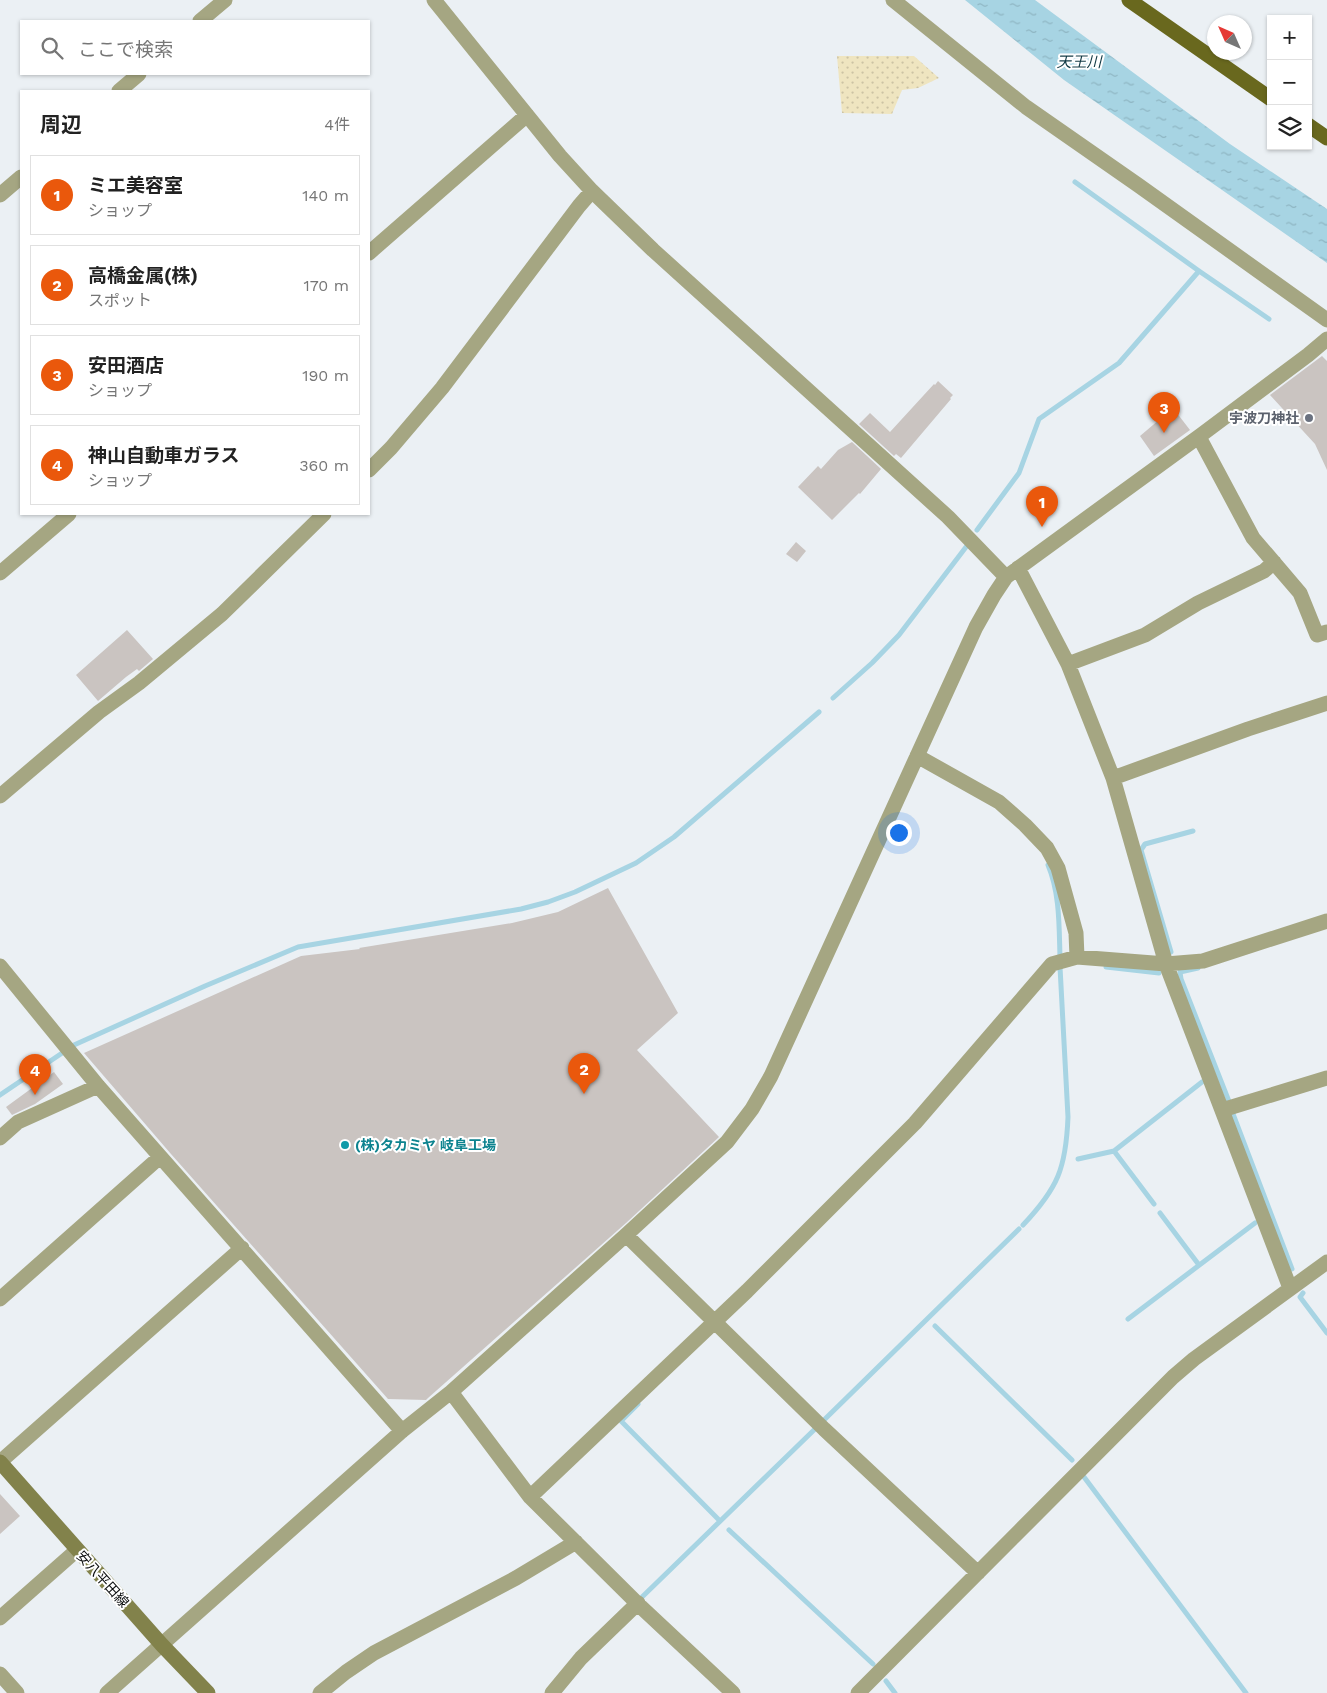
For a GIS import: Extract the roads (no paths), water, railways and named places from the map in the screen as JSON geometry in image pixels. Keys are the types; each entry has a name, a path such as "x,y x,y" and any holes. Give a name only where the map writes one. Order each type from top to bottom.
{"main road":[{"path":"1129,0 1267,96"},
{"path":"1312,128 1327,138"},
{"name":"安八平田線","path":"0,1462 162,1645 208,1693"}],"street":[{"path":"201,20 225,0"},
{"path":"434,0 560,156 592,191 653,250 1012,573 1068,664 1113,778 1166,964 1290,1288"},
{"path":"893,0 1026,107 1327,320"},
{"path":"120,90 138,75"},
{"path":"370,252 527,115"},
{"path":"0,195 20,178"},
{"path":"370,469 391,448 442,388 592,191"},
{"path":"107,1693 402,1431 451,1392 727,1142 752,1109 771,1076 976,627 994,594 1012,573 1199,437 1327,339"},
{"path":"1199,437 1253,538 1300,593 1318,635 1327,632"},
{"path":"0,573 68,515"},
{"path":"0,796 99,712 139,683 222,614 323,515"},
{"path":"1068,664 1145,635 1198,603 1264,571 1274,562"},
{"path":"1113,778 1248,729 1327,703"},
{"path":"917,756 999,802 1047,848 1058,868 1076,933 1077,957"},
{"path":"530,1497 715,1321 915,1123 1052,964 1077,957 1166,964 1203,961 1327,921"},
{"path":"0,966 66,1049 402,1431"},
{"path":"1222,1110 1327,1078"},
{"path":"0,1138 18,1122 98,1086"},
{"path":"0,1299 160,1157"},
{"path":"626,1235 824,1429 978,1573"},
{"path":"0,1462 242,1248"},
{"path":"858,1693 1173,1377 1327,1262"},
{"path":"451,1392 530,1497 733,1693"},
{"path":"320,1693 374,1653 516,1578 576,1542"},
{"path":"0,1618 77,1550"},
{"path":"552,1693 582,1658 638,1603"},
{"path":"0,1674 17,1693"}],"water":[{"name":"天王川","path":"965,0 1035,0 1230,144 1327,209 1327,263 1064,80"}],"waterway":[{"path":"1075,182 1269,319"},
{"path":"977,530 1019,473 1039,419 1119,363 1199,271"},
{"path":"833,698 872,663 899,635 966,547"},
{"path":"0,1095 74,1045 205,986 298,947 521,909 575,892 636,863 674,837 819,712"},
{"path":"1171,952 1141,850 1145,844 1193,831"},
{"path":"1048,865 1057,899 1060,957"},
{"path":"1023,1225 1045,1200 1052,1188 1058,1176 1065,1150 1068,1117 1060,967"},
{"path":"1106,967 1159,973"},
{"path":"1198,968 1180,972 1181,979 1230,1104"},
{"path":"1078,1159 1114,1151 1202,1082"},
{"path":"1233,1114 1292,1269"},
{"path":"1114,1151 1154,1204"},
{"path":"1160,1213 1199,1265"},
{"path":"1128,1319 1255,1223"},
{"path":"824,1420 1019,1229"},
{"path":"1303,1293 1300,1297 1327,1333"},
{"path":"935,1326 1072,1460"},
{"path":"638,1404 621,1421 720,1521"},
{"path":"640,1599 815,1429"},
{"path":"1084,1477 1246,1693"},
{"path":"729,1530 873,1664"},
{"path":"886,1681 895,1693"}],"place":[{"name":"宇波刀神社","path":"1309,418"},
{"name":"安田酒店","path":"1164,433"},
{"name":"ミエ美容室","path":"1042,527"},
{"name":"高橋金属(株)","path":"584,1094"},
{"name":"神山自動車ガラス","path":"35,1095"},
{"name":"(株)タカミヤ 岐阜工場","path":"345,1145"}]}
